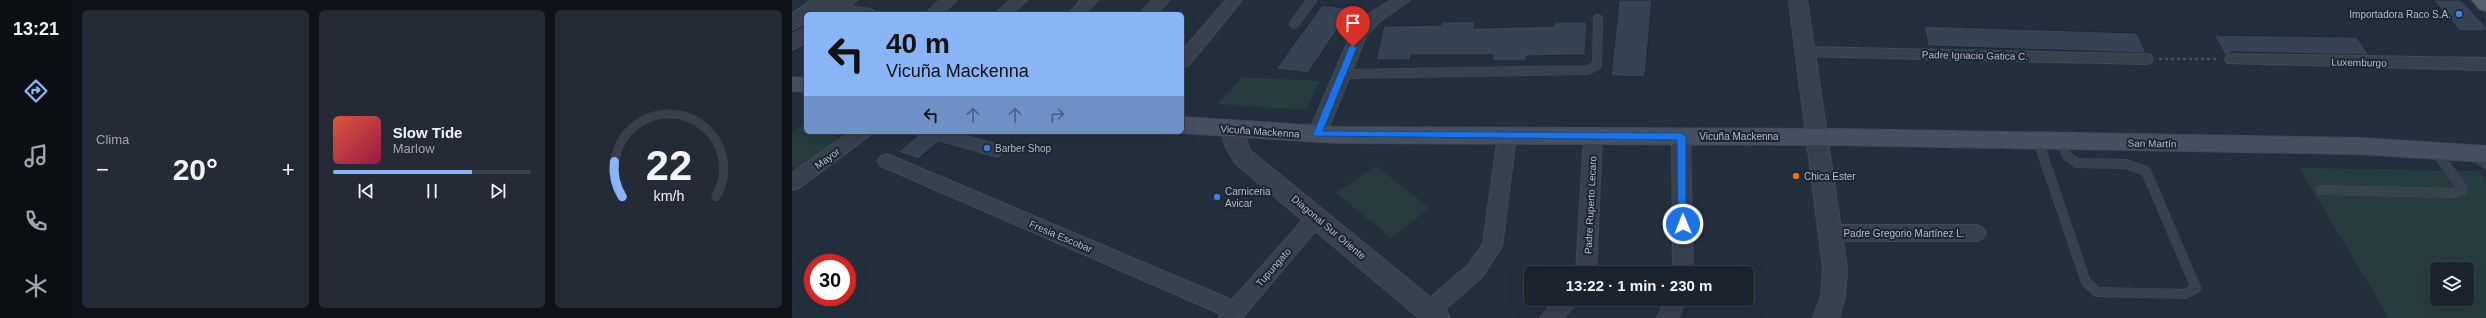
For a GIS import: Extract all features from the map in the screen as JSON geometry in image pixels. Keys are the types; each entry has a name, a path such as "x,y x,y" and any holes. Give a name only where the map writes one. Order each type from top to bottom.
{"main road":[{"path":"2481,0 2486,5"},
{"path":"792,84 804,85"},
{"name":"Vicuña Mackenna","path":"1184,125 1234,130 1317,134 1817,137"},
{"name":"San Martín","path":"1817,137 2360,146 2435,151 2481,157"}],"street":[{"path":"935,12 949,0"},
{"path":"1005,12 1019,0"},
{"path":"1078,12 1090,0"},
{"path":"1150,12 1161,0"},
{"path":"1184,57 1189,45 1234,0"},
{"path":"1317,134 1360,32 1374,18 1402,0"},
{"path":"1798,0 1831,233 1835,282 1826,318"},
{"path":"820,12 834,6 862,12"},
{"path":"792,24 804,19"},
{"path":"792,44 804,35"},
{"name":"Padre Ignacio Gatica C.","path":"1806,52 2145,59"},
{"name":"Luxemburgo","path":"2233,59 2486,64"},
{"name":"Diagonal Sur Oriente","path":"1234,130 1233,138 1239,152 1433,314"},
{"name":"Mayor","path":"793,181 860,134"},
{"path":"1433,314 1475,272 1490,250 1494,238 1507,136"},
{"name":"Padre Ruperto Lecaro","path":"1586,266 1593,136"},
{"path":"1681,136 1683,266"},
{"name":"Fresia Escobar","path":"887,161 1232,314"},
{"name":"Tupungato","path":"1232,314 1316,217"},
{"name":"Padre Gregorio Martínez L.","path":"1831,233 1976,233"},
{"path":"1550,318 1562,306"},
{"path":"1667,318 1673,306"}],"lane":[{"path":"1294,24 1312,0"},
{"path":"1342,74 1588,70 1597,65 1598,19"},
{"path":"2038,141 2086,282 2091,288 2097,292 2185,294 2192,292 2196,288 2146,171 2126,164 2077,163 2067,156 2061,141"},
{"path":"2321,190 2456,193 2462,190 2460,184 2435,151"}],"path":[{"path":"2145,59 2233,59"}],"green space":[{"path":"1242,77 1320,81 1306,110 1218,104"},
{"path":"804,124 804,134 830,134 842,139 799,170 792,167 792,132"},
{"path":"1376,166 1430,208 1391,238 1336,193"},
{"path":"2299,168 2478,171 2486,181 2486,318 2389,318"}],"building":[{"path":"1619,0 1652,0 1645,77 1611,76"},
{"name":"Importadora Raco S.A.","path":"2433,0 2461,0 2486,27 2486,31 2460,31"},
{"path":"1322,5 1351,9 1308,73 1276,69"},
{"path":"1475,21 1474,28 1553,26 1554,22 1587,22 1585,55 1527,56 1526,61 1492,61 1493,55 1411,55 1410,60 1376,60 1384,26 1441,25 1442,22"},
{"path":"1924,26 2137,33 2146,53 1928,46"},
{"path":"2214,35 2357,37 2369,55 2233,52 2225,55"},
{"path":"917,134 966,134 1011,146 998,159 938,142 918,159 898,152 917,136"}],"place":[{"name":"Importadora Raco S.A.","path":"2459,14"},
{"name":"Barber Shop","path":"987,148"},
{"name":"Chica Ester","path":"1796,176"},
{"name":"Carniceria Avicar","path":"1217,197"}],"route":[{"path":"1353,47 1317,134 1375,136 1681,136 1683,224"}]}
